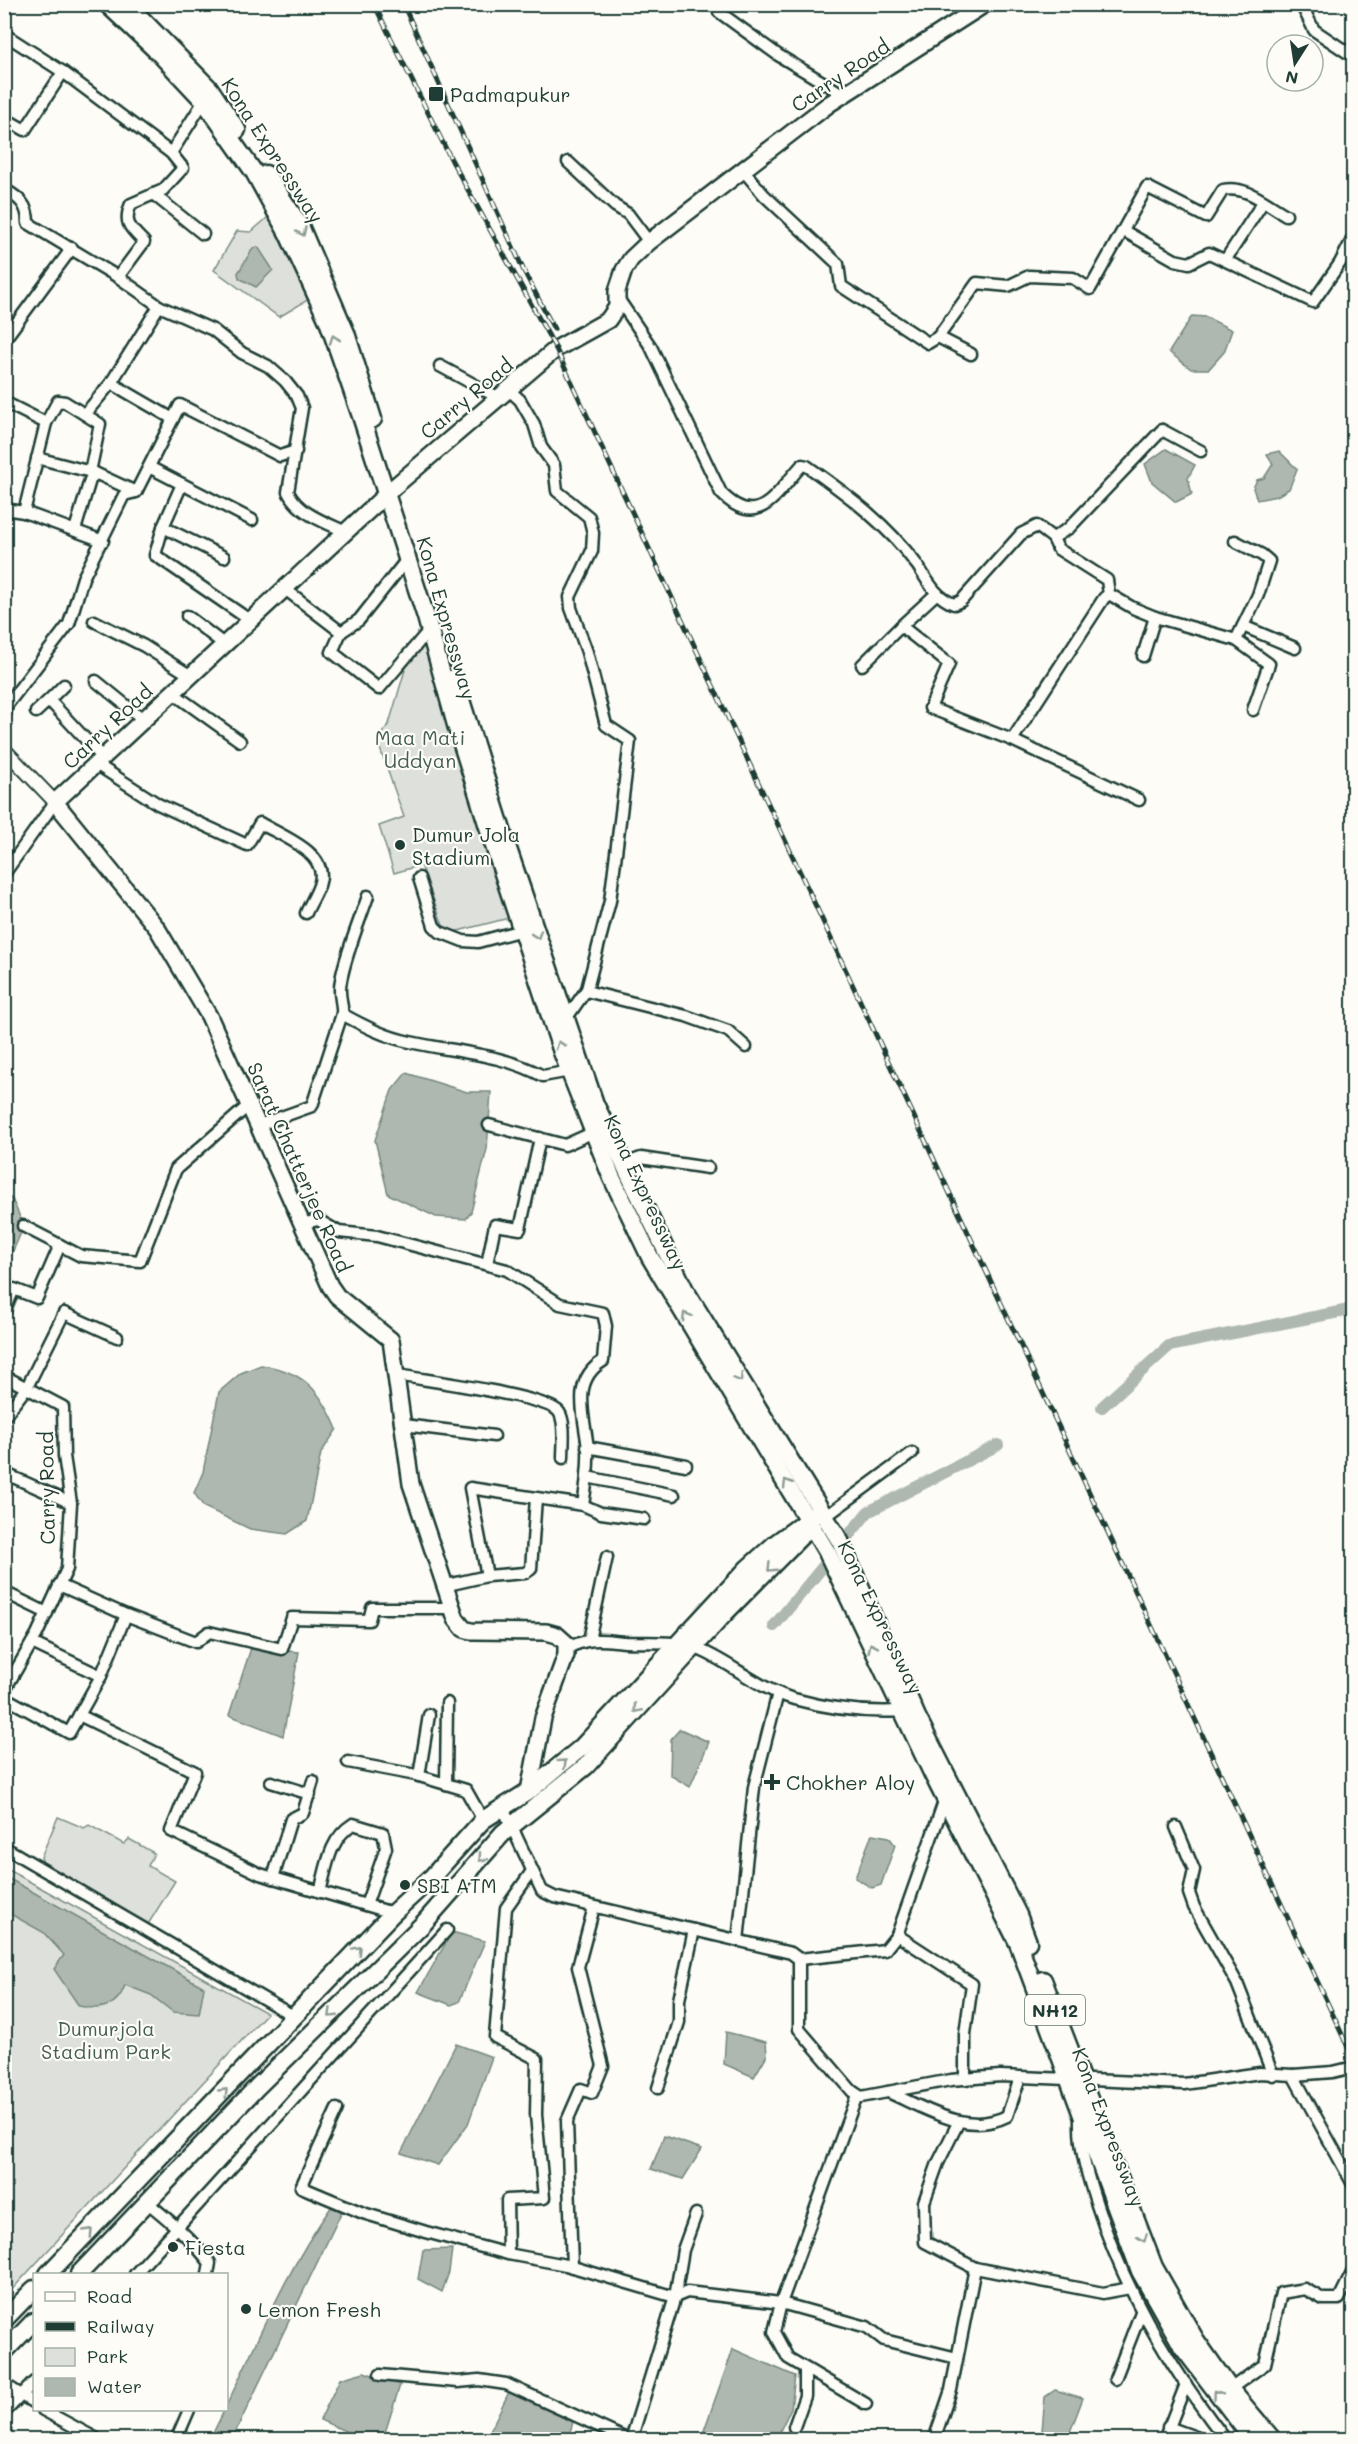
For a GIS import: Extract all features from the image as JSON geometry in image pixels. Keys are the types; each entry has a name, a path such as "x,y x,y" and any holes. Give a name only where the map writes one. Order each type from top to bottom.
{"main road":[{"name":"Kona Expressway","path":"107,4 159,53 204,101 254,172 293,245 328,321 391,490 507,846 595,1104 685,1290 820,1516 917,1717 1018,1915 1075,2080 1081,2111 1140,2271 1184,2349 1253,2439"},
{"name":"Kona Expressway","path":"127,4 210,89 300,226 346,333 456,724 570,1071 611,1176 650,1257 820,1516"},
{"name":"Carry Road","path":"56,802 391,490 556,349 608,320 617,307 616,297 627,264 649,242 844,95 985,4"},
{"name":"Sarat Chatterjee Road","path":"56,802 157,928 209,1016 301,1224 337,1296 391,1340 411,1484 450,1608 464,1629 546,1632 562,1638 568,1648"},
{"path":"49,2273 393,1913 431,1878 483,1820 529,1791 582,1747 748,1568 776,1543 820,1516"},
{"path":"80,2273 257,2087 423,1923 512,1826 586,1766 694,1647 820,1516"},
{"name":"Kona Expressway","path":"847,1575 902,1711 1018,1943 1154,2268 1195,2339 1230,2389 1273,2439"},
{"path":"529,1791 543,1718 568,1648"},
{"path":"4,2320 33,2290"},
{"path":"4,2352 33,2322"}],"street":[{"path":"4,12 8,4"},
{"path":"723,4 719,12 778,55 844,95"},
{"path":"1300,4 1314,30 1353,57"},
{"path":"4,34 63,72 171,153 183,168 163,190 131,204 126,216 129,229 144,242 118,277"},
{"path":"4,118 25,130 63,72"},
{"path":"171,153 204,101"},
{"path":"568,162 615,206 628,214 649,242"},
{"path":"743,170 764,195 838,264 841,286 928,343 938,338 977,283 1008,286 1029,276 1073,278 1090,289 1125,231 1147,187 1206,217 1223,190 1240,188 1286,215"},
{"path":"4,189 22,200 28,211 28,223 118,277 159,306 213,330 242,353 268,366 285,381 297,396 302,408 288,492 294,503 309,514 346,532"},
{"path":"153,194 203,234"},
{"path":"1226,259 1263,201"},
{"path":"1125,231 1175,260 1189,263 1209,253 1226,259 1268,283 1313,302 1340,263 1353,236"},
{"path":"4,340 72,248"},
{"path":"616,297 651,347 721,493 731,503 752,512 762,509 802,465 807,466 879,521 902,544 941,600 954,604 961,601 1021,534 1037,526 1053,538 1058,549 1107,580 1109,594"},
{"path":"86,414 111,383 159,306"},
{"path":"938,338 971,354"},
{"path":"441,366 520,400 534,424 541,447 554,465 557,491 589,517 593,533 592,551 570,597 571,608 606,725 630,741 610,901 586,991 566,1018"},
{"path":"111,383 173,419"},
{"path":"24,512 46,423 58,401 86,414 100,424 92,472 75,530"},
{"path":"4,402 46,423"},
{"path":"136,492 180,405 280,456 296,451"},
{"path":"1053,538 1069,528 1162,430 1201,451"},
{"path":"37,458 92,472 136,492"},
{"path":"148,467 252,520"},
{"path":"182,484 163,527 154,555 251,621"},
{"path":"4,718 7,705 69,624 74,612 75,597 124,495 136,492"},
{"path":"4,509 24,512 103,541"},
{"path":"163,527 224,557"},
{"path":"1235,541 1266,557 1269,561 1258,595 1236,640"},
{"path":"408,558 359,620 341,632 332,652 379,689 430,629"},
{"path":"285,589 341,632"},
{"path":"862,665 937,593"},
{"path":"1109,594 1155,617 1236,640 1269,664 1253,710"},
{"path":"1012,740 1104,598 1109,594"},
{"path":"187,616 225,645"},
{"path":"1143,656 1155,617"},
{"path":"94,621 144,646 191,676"},
{"path":"902,626 949,664 930,706 931,710 1012,740 1139,800"},
{"path":"1243,626 1295,648"},
{"path":"96,681 144,720"},
{"path":"36,712 64,685"},
{"path":"172,693 240,741"},
{"path":"49,700 100,761 158,804 247,844 260,823 312,853 319,861 321,881 306,913"},
{"name":"Sarat Chatterjee Road","path":"4,749 56,802"},
{"name":"Carry Road","path":"4,874 56,802"},
{"path":"418,878 434,926 440,932 463,941 478,942 522,930"},
{"path":"259,1125 312,1106 342,1014 344,1003 340,991 353,939 368,896"},
{"path":"586,991 686,1016 728,1031 746,1047"},
{"path":"342,1014 379,1033 408,1042 520,1064 543,1077 570,1071"},
{"path":"22,1226 81,1256 140,1261 176,1169 249,1105"},
{"path":"489,1125 565,1145 594,1132"},
{"path":"487,1264 495,1225 520,1229 540,1138"},
{"path":"624,1164 641,1158 708,1168"},
{"path":"301,1224 318,1220 339,1232 377,1236 411,1247 487,1264 507,1270 560,1304 603,1313 606,1326 603,1361 592,1368 585,1378 582,1392 582,1413 587,1447 587,1477 583,1505"},
{"path":"4,1312 14,1289 37,1298 60,1245"},
{"path":"4,1417 27,1387 64,1313 117,1337"},
{"path":"397,1375 530,1399 556,1409 561,1416 563,1458"},
{"name":"Carry Road","path":"4,1376 63,1407 65,1411 64,1456 72,1503 67,1569 32,1643 4,1691"},
{"path":"404,1425 494,1436"},
{"path":"587,1447 686,1465"},
{"path":"820,1516 912,1453"},
{"path":"4,1473 72,1503"},
{"path":"587,1477 674,1495"},
{"path":"487,1576 470,1488 583,1505 601,1513 644,1519"},
{"path":"443,1586 487,1576 525,1573 531,1569 536,1498"},
{"path":"589,1640 607,1557"},
{"path":"59,1585 126,1615 196,1642 209,1632 282,1649 292,1618 369,1620 372,1608 450,1608"},
{"path":"4,1592 47,1613"},
{"path":"4,1697 69,1733 101,1676 126,1615"},
{"path":"568,1648 589,1640 694,1647 778,1693 826,1707 856,1711 902,1711"},
{"path":"32,1643 101,1676"},
{"path":"738,1941 754,1788 778,1693"},
{"path":"446,1784 447,1703"},
{"path":"79,1715 195,1772 171,1831 260,1874 393,1913"},
{"path":"419,1776 429,1715"},
{"path":"348,1762 419,1776 468,1791 471,1801 483,1820"},
{"path":"273,1878 291,1819 303,1813 313,1781"},
{"path":"271,1782 310,1794"},
{"path":"502,1806 542,1891 554,1897 594,1908 791,1953 799,1959 885,1950 897,1935 945,1799"},
{"path":"320,1892 332,1847 340,1831 353,1824 383,1833 386,1848 366,1905"},
{"path":"1176,1827 1194,1870 1189,1893 1194,1907 1237,1983 1273,2075"},
{"path":"4,1847 295,2017"},
{"path":"508,2254 507,2200 544,2198 536,2115 537,2060 495,2037 506,1908 532,1871"},
{"path":"572,2267 567,2121 581,2088 592,2093 603,2066 578,1967 594,1908"},
{"path":"136,2273 447,1930"},
{"path":"658,2088 679,2022 681,1989 694,1930"},
{"path":"897,1935 972,1984 965,2034 965,2079"},
{"path":"799,1959 799,2029 809,2044 857,2095"},
{"path":"857,2095 965,2079 1020,2078 1184,2084 1260,2073 1293,2075 1333,2072 1353,2067"},
{"path":"1293,2075 1353,2186"},
{"path":"888,2092 958,2123 995,2122 1007,2116 1020,2078"},
{"path":"857,2095 781,2303 774,2332 788,2358 866,2404"},
{"path":"337,2109 301,2187 363,2213 508,2254 572,2267 675,2297 687,2292 781,2303 867,2327 884,2340 957,2358"},
{"path":"1081,2111 1079,2140 1088,2177 1107,2235 1130,2288 1163,2351 1226,2439"},
{"path":"958,2123 938,2163 924,2202 925,2242 975,2268 1103,2293 1130,2288"},
{"path":"147,2202 179,2228 210,2263 208,2273"},
{"path":"380,2375 458,2382 479,2380 506,2384 630,2439 675,2297 683,2250 696,2214"},
{"path":"934,2439 951,2390 975,2268"},
{"path":"1230,2389 1265,2364 1281,2293 1305,2289 1323,2299 1340,2299 1353,2270"},
{"path":"1115,2379 1142,2312"},
{"path":"794,2427 805,2396 805,2370"},
{"path":"4,2413 33,2383"},
{"path":"4,2384 33,2402"},
{"path":"1164,2439 1186,2384"},
{"path":"48,2411 99,2439"},
{"path":"176,2439 188,2411"},
{"path":"1168,2427 1204,2439"}],"green space":[{"path":"275,211 311,298 279,317 214,270 237,231 251,232"},
{"name":"Maa Mati Uddyan","path":"429,632 477,822 513,917 446,934 421,865 394,873 379,826 404,817 377,740 389,724 410,653"},
{"path":"58,1817 84,1828 89,1825 124,1844 129,1839 154,1853 148,1866 175,1881 147,1926 44,1867 41,1857"},
{"name":"Dumurjola Stadium Park","path":"5,1868 267,2013 5,2297"}],"water":[{"path":"258,247 273,270 256,287 239,278 238,273 253,248"},
{"path":"1192,316 1206,317 1232,330 1224,352 1209,369 1191,369 1169,352"},
{"path":"1166,449 1195,465 1188,478 1192,494 1176,502 1152,482 1145,464"},
{"path":"1279,451 1297,469 1289,489 1277,496 1257,500 1253,488 1257,480 1264,478 1273,464 1267,454"},
{"path":"406,1073 467,1092 491,1092 487,1149 471,1212 466,1219 436,1217 388,1194 375,1140 392,1090"},
{"path":"5,1195 12,1199 24,1226 5,1269"},
{"path":"1353,1362 1353,1444 1347,1401"},
{"path":"261,1365 289,1372 309,1385 324,1404 337,1429 321,1453 307,1521 287,1534 250,1529 204,1507 194,1493 203,1472 219,1392 241,1373"},
{"path":"251,1648 299,1652 283,1736 229,1715"},
{"path":"680,1729 709,1742 690,1787 670,1775 671,1739"},
{"path":"872,1834 889,1837 895,1845 881,1885 872,1888 855,1878"},
{"path":"4,1876 204,1987 199,2014 173,2012 151,1995 125,1985 118,1998 107,2006 94,2008 79,2006 54,1969 64,1955 43,1932 5,1911"},
{"path":"452,1932 485,1941 459,2002 451,2005 418,1992"},
{"path":"726,2032 766,2042 767,2055 754,2077 724,2064"},
{"path":"456,2044 492,2057 468,2124 438,2165 401,2153"},
{"path":"664,2136 702,2149 683,2179 651,2169"},
{"path":"332,2206 342,2211 232,2439 210,2439 223,2411 228,2411 228,2401 281,2291 313,2234"},
{"path":"452,2249 449,2272 442,2292 418,2279 423,2250"},
{"path":"733,2349 795,2376 791,2408 776,2439 701,2439"},
{"path":"364,2372 400,2385 383,2439 363,2439 320,2420 340,2379"},
{"path":"1055,2390 1083,2398 1068,2437 1042,2431 1045,2397"},
{"path":"509,2392 573,2422 568,2439 486,2439"}],"waterway":[{"path":"1102,1407 1169,1346 1354,1309"},
{"path":"774,1626 868,1512 998,1445"}],"railway":[{"path":"374,4 452,161 556,349 1354,2060"},
{"path":"403,4 524,271 554,329"}],"place":[{"name":"Padmapukur","path":"436,94"},
{"name":"Dumur Jola Stadium","path":"400,845"},
{"name":"Chokher Aloy","path":"772,1782"},
{"name":"SBI ATM","path":"405,1885"},
{"name":"Fiesta","path":"173,2247"},
{"name":"Lemon Fresh","path":"246,2309"}]}
